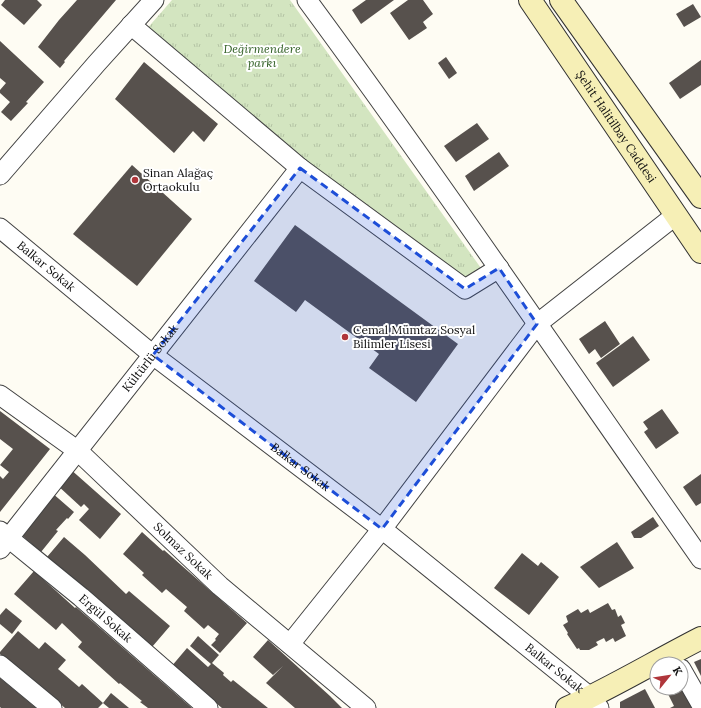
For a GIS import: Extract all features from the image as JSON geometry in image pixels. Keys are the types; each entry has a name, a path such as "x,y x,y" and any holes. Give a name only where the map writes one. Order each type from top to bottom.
{"main road":[{"name":"Şehit Halitilbay Caddesi","path":"530,0 701,252"},
{"path":"561,0 701,197"},
{"path":"683,656 701,638"},
{"path":"567,708 595,703 649,676"}],"street":[{"path":"0,175 154,0"},
{"path":"307,0 358,69 701,558"},
{"path":"131,25 300,168 465,288 498,268"},
{"name":"Kültürlü Sokak","path":"3,540 78,451 300,168"},
{"path":"290,644 382,529 537,324 676,215"},
{"name":"Balkar Sokak","path":"0,228 153,355 382,529 595,703"},
{"name":"Solmaz Sokak","path":"0,395 78,451 220,586 366,708"},
{"name":"Ergül Sokak","path":"3,540 81,598 208,708"},
{"path":"0,665 52,708"},
{"path":"689,683 701,704"}],"highlighted area":[{"path":"300,168 465,289 499,268 537,324 382,529 153,355"}],"green space":[{"name":"Değirmendere parkı","path":"172,0 290,0 488,278 466,292 145,31"}],"building":[{"path":"5,0 37,0 42,5 24,25 1,5"},
{"path":"77,0 116,0 64,61 65,62 60,68 38,47"},
{"path":"366,0 394,0 361,24 352,10"},
{"path":"408,0 423,0 433,14 423,22 427,28 409,40 390,13"},
{"path":"693,4 701,17 684,27 676,14"},
{"path":"0,41 44,82 26,102 28,103 11,121 1,112 10,102 0,93 0,90 6,83 0,78"},
{"path":"446,57 457,73 449,79 438,63"},
{"path":"701,60 701,85 680,99 669,83"},
{"path":"144,62 218,124 204,142 193,131 174,153 115,99"},
{"path":"477,123 489,139 456,162 444,146"},
{"path":"499,152 509,166 474,191 465,176"},
{"path":"132,165 192,219 137,286 73,234"},
{"path":"295,225 458,344 416,402 369,368 379,354 305,300 296,312 254,281"},
{"path":"605,321 620,344 601,358 595,349 589,354 579,339"},
{"path":"633,336 650,360 613,387 596,363"},
{"path":"662,409 679,433 656,449 644,432 648,429 643,422"},
{"path":"0,411 50,449 0,512 0,476 3,479 9,472 0,465 13,449 0,439"},
{"path":"69,468 121,514 100,539 79,520 89,509 84,504 81,507 56,484"},
{"path":"701,474 701,503 696,506 683,487"},
{"path":"51,492 74,512 56,530 58,531 41,552 17,531"},
{"path":"653,517 659,526 641,538 634,538 631,532"},
{"path":"142,532 247,623 220,653 211,645 219,634 208,625 204,629 184,611 187,607 166,589 162,593 142,575 144,573 123,554"},
{"path":"64,537 126,594 129,591 170,626 152,647 47,557"},
{"path":"617,542 634,568 599,588 580,567"},
{"path":"522,553 538,566 541,562 559,577 529,615 494,588"},
{"path":"34,571 192,708 148,708 140,702 142,701 120,683 119,684 78,647 82,642 62,623 56,630 14,594"},
{"path":"608,603 612,610 615,609 618,617 621,615 625,623 621,625 626,636 615,642 613,638 606,642 604,638 596,642 598,645 589,650 577,649 563,625 568,622 566,616 578,609 581,613 588,609 590,613"},
{"path":"6,608 22,621 12,634 0,624 0,615"},
{"path":"18,631 39,649 45,642 66,660 58,669 79,687 82,684 103,703 98,708 65,708 21,670 20,671 0,654 0,652"},
{"path":"198,636 219,655 212,663 224,673 223,675 231,682 233,680 268,708 222,708 171,667 187,648 208,667 211,664 190,646"},
{"path":"268,640 342,708 295,708 266,683 283,666 273,675 253,657"},
{"path":"701,659 701,676 694,662"},
{"path":"0,678 36,708 1,708"},
{"path":"645,689 655,708 620,708 620,702"},
{"path":"111,693 129,708 109,708 103,703"},
{"path":"669,696 687,696 696,708 670,708 674,706"}],"place":[{"name":"Sinan Alağaç Ortaokulu","path":"135,180"},
{"name":"Cemal Mümtaz Sosyal Bilimler Lisesi","path":"345,337"}]}
